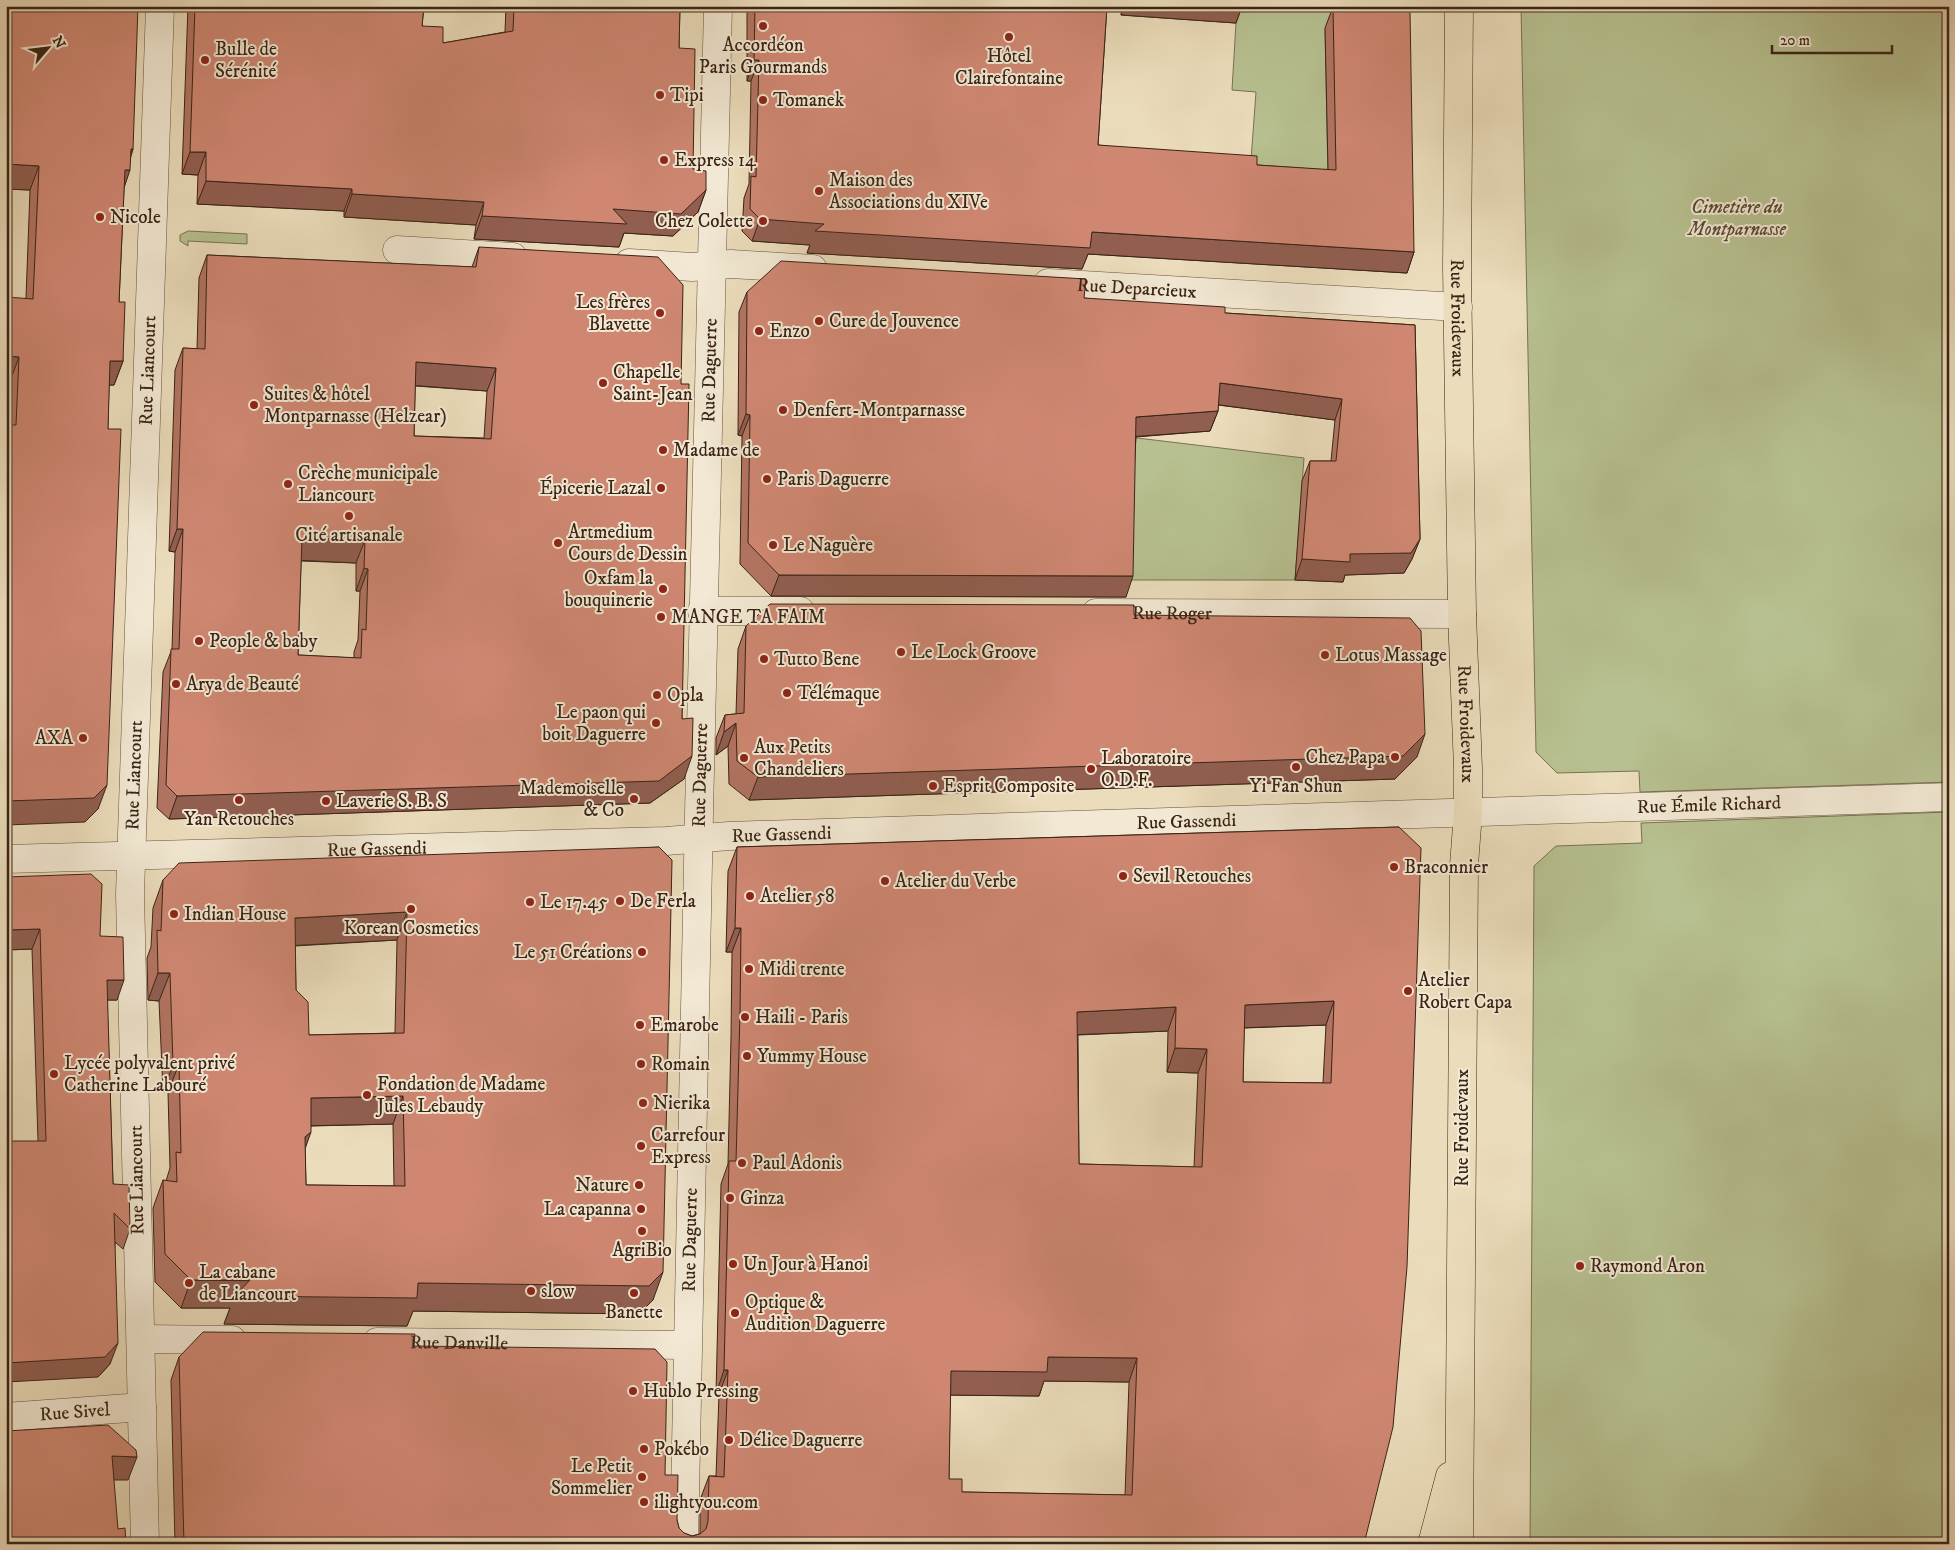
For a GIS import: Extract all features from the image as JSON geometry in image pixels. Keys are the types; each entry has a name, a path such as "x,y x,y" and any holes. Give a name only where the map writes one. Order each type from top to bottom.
{"main road":[{"name":"Rue Froidevaux","path":"1459,6 1458,307 1462,614 1468,813 1464,865 1460,1544"},
{"name":"Rue Froidevaux","path":"1432,1544 1460,1440"}],"street":[{"name":"Rue Liancourt","path":"145,1544 130,894 160,6"},
{"name":"Rue Daguerre","path":"684,1544 687,1345 700,840 702,611 713,265 718,6"},
{"path":"397,250 535,258"},
{"path":"604,262 692,267 731,264 840,271"},
{"name":"Rue Deparcieux","path":"1028,282 1458,307"},
{"path":"702,611 822,612"},
{"name":"Rue Roger","path":"1072,612 1462,614"},
{"name":"Rue Émile Richard","path":"1468,813 1949,797"},
{"name":"Rue Gassendi","path":"6,859 700,840 739,836 1468,813"},
{"path":"141,1339 262,1341"},
{"name":"Rue Danville","path":"351,1342 687,1345"},
{"name":"Rue Sivel","path":"6,1418 142,1407"}],"green space":[{"path":"1237,6 1401,6 1402,32 1325,29 1328,177 1249,187 1256,92 1232,90"},
{"name":"Cimetière du Montparnasse","path":"1521,6 1949,6 1949,782 1640,792 1639,771 1557,773 1536,752"},
{"path":"188,231 247,234 247,244 188,241 188,246 180,241 180,235"},
{"path":"1129,437 1304,458 1295,580 1126,580"},
{"path":"1949,812 1949,1544 1530,1544 1534,866 1556,846 1642,843 1641,823"}],"building":[{"path":"6,6 138,6 133,149 131,149 130,170 125,170 119,302 125,302 123,361 110,361 108,429 121,429 107,785 94,798 6,801 6,425 16,425 19,357 6,356 6,297 33,299 39,166 6,164"},
{"path":"195,6 424,6 422,26 443,27 443,43 513,31 514,6 680,6 679,48 695,49 693,169 706,171 706,190 681,214 613,209 627,224 482,216 484,202 352,194 352,189 206,181 206,152 190,152"},
{"path":"755,6 1107,6 1098,145 1257,156 1257,165 1336,170 1333,7 1410,11 1414,252 1092,232 1090,248 815,231 824,224 760,219 750,209 751,176 756,177 759,60 754,60"},
{"path":"479,247 658,257 683,285 681,384 689,384 682,719 693,718 692,756 659,781 177,796 166,785 171,649 179,649 183,529 177,529 183,348 205,349 207,255 476,267","holes":["416,362 496,368 491,439 414,436","302,538 365,540 364,568 368,569 366,630 362,629 361,658 298,655"]},
{"path":"781,261 1086,279 1084,298 1225,307 1225,313 1415,325 1420,539 1411,553 1350,554 1350,562 1302,559 1310,461 1336,461 1342,399 1220,383 1218,411 1136,417 1133,576 779,575 748,543 750,415 746,414 747,292"},
{"path":"770,604 1134,605 1134,615 1410,618 1421,631 1425,734 1403,756 758,777 737,761 736,723 724,732 725,715 744,713 746,626"},
{"path":"1399,827 1421,848 1407,1267 1393,1427 1364,1544 184,1544 179,1357 203,1332 415,1334 414,1346 655,1349 667,1362 665,1475 678,1475 677,1520 679,1528 684,1533 692,1536 700,1534 706,1529 708,1521 709,1476 724,1477 728,1370 724,1370 729,1161 736,1161 740,1013 741,928 735,928 737,847","holes":["1334,1001 1331,1083 1243,1082 1245,1005","1176,1007 1175,1048 1207,1049 1202,1167 1079,1164 1077,1012","1048,1357 1137,1358 1132,1495 962,1492 962,1479 949,1479 951,1371 1047,1372"]},
{"path":"659,847 672,860 663,1272 649,1286 418,1283 417,1298 235,1296 250,1280 191,1280 165,1254 163,1180 177,1182 176,1152 181,1153 179,1064 173,1064 170,973 158,973 157,930 161,931 163,880 179,863","holes":["407,912 404,1033 309,1035 308,1002 296,990 295,918","403,1096 405,1186 306,1185 305,1137 311,1132 311,1098"]},
{"path":"91,874 102,884 100,936 123,937 124,980 107,980 113,1184 129,1185 130,1229 114,1213 118,1343 105,1357 6,1363 6,1141 46,1141 40,929 6,930 6,877"},
{"path":"108,1425 136,1450 137,1457 112,1456 118,1529 125,1528 126,1544 6,1544 6,1431"}],"place":[{"name":"Accordéon Paris Gourmands","path":"763,26"},
{"name":"Hôtel Clairefontaine","path":"1009,37"},
{"name":"Bulle de Sérénité","path":"205,60"},
{"name":"Tipi","path":"660,95"},
{"name":"Tomanek","path":"763,100"},
{"name":"Express 14","path":"664,160"},
{"name":"Maison des Associations du XIVe","path":"819,191"},
{"name":"Nicole","path":"100,217"},
{"name":"Chez Colette","path":"763,221"},
{"name":"Les frères Blavette","path":"660,313"},
{"name":"Cure de Jouvence","path":"819,321"},
{"name":"Enzo","path":"759,331"},
{"name":"Chapelle Saint-Jean","path":"603,383"},
{"name":"Suites & hôtel Montparnasse (Helzear)","path":"254,405"},
{"name":"Denfert-Montparnasse","path":"783,410"},
{"name":"Madame de","path":"663,450"},
{"name":"Paris Daguerre","path":"767,479"},
{"name":"Crèche municipale Liancourt","path":"288,484"},
{"name":"Épicerie Lazal","path":"661,488"},
{"name":"Cité artisanale","path":"349,516"},
{"name":"Artmedium Cours de Dessin","path":"558,543"},
{"name":"Le Naguère","path":"773,545"},
{"name":"Oxfam la bouquinerie","path":"663,589"},
{"name":"MANGE TA FAIM","path":"661,617"},
{"name":"People & baby","path":"199,641"},
{"name":"Le Lock Groove","path":"901,652"},
{"name":"Lotus Massage","path":"1325,655"},
{"name":"Tutto Bene","path":"764,659"},
{"name":"Arya de Beauté","path":"176,684"},
{"name":"Télémaque","path":"787,693"},
{"name":"Opla","path":"657,695"},
{"name":"Le paon qui boit Daguerre","path":"656,723"},
{"name":"AXA","path":"83,738"},
{"name":"Chez Papa","path":"1395,757"},
{"name":"Aux Petits Chandeliers","path":"744,758"},
{"name":"Yi Fan Shun","path":"1296,767"},
{"name":"Laboratoire O.D.F.","path":"1091,769"},
{"name":"Esprit Composite","path":"933,786"},
{"name":"Mademoiselle & Co","path":"634,799"},
{"name":"Yan Retouches","path":"239,800"},
{"name":"Laverie S. B. S","path":"326,801"},
{"name":"Braconnier","path":"1394,867"},
{"name":"Sevil Retouches","path":"1123,876"},
{"name":"Atelier du Verbe","path":"885,881"},
{"name":"Atelier 58","path":"750,896"},
{"name":"De Ferla","path":"620,901"},
{"name":"Le 17.45","path":"530,902"},
{"name":"Korean Cosmetics","path":"411,909"},
{"name":"Indian House","path":"174,914"},
{"name":"Le 51 Créations","path":"642,952"},
{"name":"Midi trente","path":"749,969"},
{"name":"Atelier Robert Capa","path":"1408,991"},
{"name":"Haili - Paris","path":"745,1017"},
{"name":"Emarobe","path":"640,1025"},
{"name":"Yummy House","path":"747,1056"},
{"name":"Romain","path":"641,1064"},
{"name":"Lycée polyvalent privé Catherine Labouré","path":"54,1074"},
{"name":"Fondation de Madame Jules Lebaudy","path":"367,1095"},
{"name":"Nierika","path":"643,1103"},
{"name":"Carrefour Express","path":"641,1146"},
{"name":"Paul Adonis","path":"742,1163"},
{"name":"Nature","path":"639,1185"},
{"name":"Ginza","path":"730,1198"},
{"name":"La capanna","path":"641,1209"},
{"name":"AgriBio","path":"642,1231"},
{"name":"Un Jour à Hanoi","path":"733,1264"},
{"name":"Raymond Aron","path":"1580,1266"},
{"name":"La cabane de Liancourt","path":"189,1283"},
{"name":"slow","path":"531,1291"},
{"name":"Banette","path":"634,1293"},
{"name":"Optique & Audition Daguerre","path":"735,1313"},
{"name":"Hublo Pressing","path":"633,1391"},
{"name":"Délice Daguerre","path":"729,1440"},
{"name":"Pokébo","path":"644,1449"},
{"name":"Le Petit Sommelier","path":"642,1477"},
{"name":"ilightyou.com","path":"644,1502"}]}
